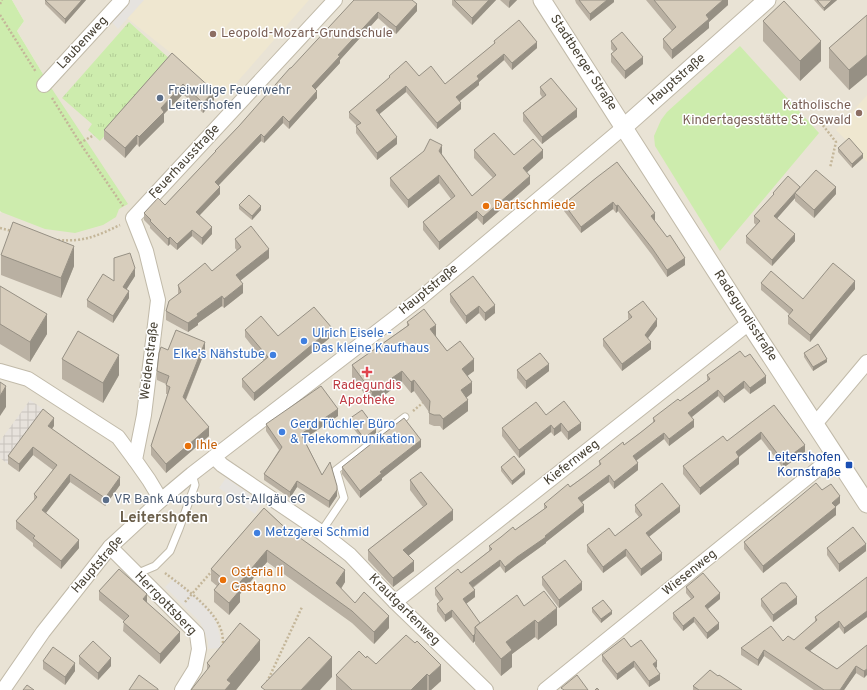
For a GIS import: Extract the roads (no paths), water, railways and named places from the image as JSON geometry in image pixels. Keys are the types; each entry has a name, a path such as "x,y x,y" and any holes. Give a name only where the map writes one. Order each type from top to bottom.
{"street":[{"name":"Laubenweg","path":"44,85 122,0"},
{"name":"Feuerhausstraße","path":"133,218 335,0"},
{"name":"Stadtberger Straße","path":"542,0 624,127"},
{"name":"Hauptstraße","path":"3,690 42,632 110,547 161,500 192,474 422,297 624,127 767,0"},
{"name":"Radegundisstraße","path":"624,127 867,504"},
{"name":"Weidenstraße","path":"133,218 146,251 158,300 144,415 135,460"},
{"name":"Kiefernweg","path":"395,602 749,323"},
{"path":"815,424 867,362"},
{"path":"0,371 28,379 118,438 149,480 161,500"},
{"name":"Wiesenweg","path":"544,690 835,455"},
{"name":"Krautgartenweg","path":"214,457 321,532 350,555 480,688"},
{"name":"Herrgottsberg","path":"110,547 197,634 199,649 195,669 182,690"}],"lane":[{"path":"321,532 344,498 336,470 405,417"},
{"path":"136,574 156,566 170,551 195,485 192,474"}],"place":[{"name":"Leopold-Mozart-Grundschule","path":"213,34"},
{"name":"Freiwillige Feuerwehr Leitershofen","path":"160,98"},
{"name":"Katholische Kindertagesstätte St. Oswald","path":"859,113"},
{"name":"Dartschmiede","path":"486,206"},
{"name":"Ulrich Eisele - Das kleine Kaufhaus","path":"304,341"},
{"name":"Elke's Nähstube","path":"273,355"},
{"name":"Radegundis Apotheke","path":"367,372"},
{"name":"Gerd Tüchler Büro & Telekommunikation","path":"282,432"},
{"name":"Ihle","path":"188,446"},
{"name":"Leitershofen Kornstraße","path":"849,465"},
{"name":"VR Bank Augsburg Ost-Allgäu eG","path":"106,500"},
{"name":"Metzgerei Schmid","path":"257,533"},
{"name":"Osteria Il Castagno","path":"223,580"}],"district":[{"name":"Leitershofen","path":"164,518"}]}
